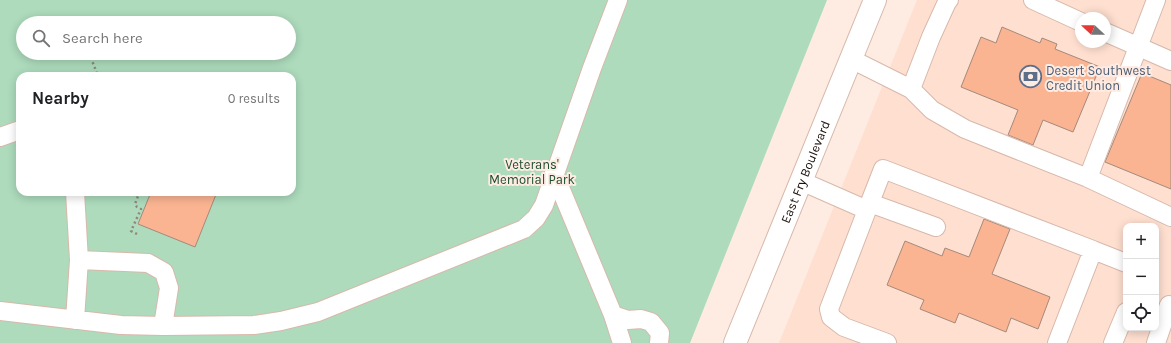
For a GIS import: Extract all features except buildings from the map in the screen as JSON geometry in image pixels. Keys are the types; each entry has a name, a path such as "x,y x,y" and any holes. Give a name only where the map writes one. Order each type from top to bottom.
{"main road":[{"name":"East Fry Boulevard","path":"735,343 875,0"}],"lane":[{"path":"0,311 121,325 254,325 286,320 318,312 524,229 536,218 544,205 554,173 618,0"},
{"path":"911,89 931,37 949,0"},
{"path":"1033,0 1075,19"},
{"path":"1088,178 1156,0"},
{"path":"1111,35 1171,61"},
{"path":"851,59 911,89 932,110 966,129 1088,178 1171,216"},
{"path":"0,137 16,131"},
{"path":"887,343 844,327 831,317 829,308 883,169 1123,262"},
{"path":"554,173 613,315 622,343"},
{"path":"801,181 869,207 936,227"},
{"path":"75,320 80,260 76,196"},
{"path":"1057,343 1094,250"},
{"path":"80,260 148,263 164,272 169,288 163,326"},
{"path":"1156,343 1169,305 1171,306"},
{"path":"613,315 628,320 641,319 651,322 660,333 659,343"},
{"path":"1113,343 1123,319"}],"path":[{"path":"92,60 96,72"},
{"path":"137,234 131,232 140,209 135,204 138,196"}],"shaded area":[{"path":"917,0 1171,0 1171,343 779,343"}],"green space":[{"name":"Veterans' Memorial Park","path":"0,0 827,0 690,343 0,343"}],"place":[{"name":"Desert Southwest Credit Union","path":"1030,77"}]}
